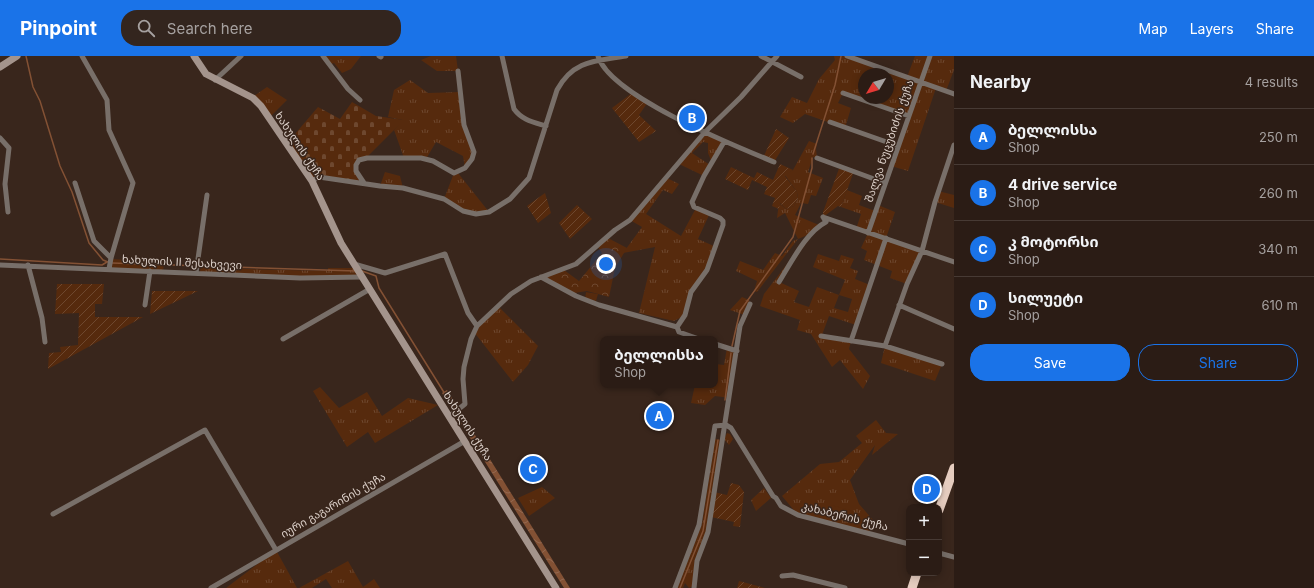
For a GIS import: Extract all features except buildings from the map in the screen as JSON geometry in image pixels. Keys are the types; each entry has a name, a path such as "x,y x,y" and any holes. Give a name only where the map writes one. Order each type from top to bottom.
{"highway":[{"path":"941,504 954,468"},
{"path":"912,588 916,576"}],"street":[{"path":"0,67 17,56"},
{"path":"82,56 107,100 109,130 133,183 109,269"},
{"path":"194,56 206,74 215,80 241,56"},
{"path":"322,56 348,89 360,100"},
{"path":"502,56 514,109 523,118 546,126"},
{"path":"312,181 319,176 364,184 403,188 444,199 463,210 476,214 489,212 510,199 529,178 558,90 563,81 579,67 588,62 599,58 626,56"},
{"path":"761,56 801,77"},
{"path":"450,416 462,408 465,404 463,379 464,367 469,346 477,326 511,294 531,281 564,270 576,264 610,233 630,220 704,133 740,97 777,56"},
{"path":"847,56 954,94"},
{"name":"შალვა ნუცუბიძის ქუჩა","path":"868,233 930,56"},
{"path":"599,58 606,71 632,92 704,133 774,162"},
{"path":"364,184 356,171 356,165 359,160 367,158 421,158 433,161 454,174 465,168 472,159 474,152 464,125 458,71"},
{"name":"ხახულის ქუჩა","path":"215,80 237,89 253,98 261,106 312,181 341,243 556,588"},
{"path":"843,93 909,116"},
{"path":"830,122 898,146"},
{"path":"0,138 9,148 5,184 8,212"},
{"path":"677,327 685,315 692,292 707,270 723,225 723,221 720,218 694,207 692,202 704,176 724,142"},
{"path":"885,346 899,305 922,251 935,202 954,145"},
{"path":"817,158 885,183"},
{"path":"75,183 94,241 111,259"},
{"path":"196,268 207,195"},
{"path":"779,282 811,234 819,225 826,222 823,217 954,262"},
{"path":"851,341 886,238"},
{"path":"355,266 385,273 445,254 468,313 477,326"},
{"name":"ხახულის II შესახვევი","path":"0,265 150,271 196,268 300,278 362,276"},
{"path":"28,265 42,318 45,342"},
{"path":"145,305 150,271"},
{"path":"541,277 576,296 599,306 677,327 679,332 690,336"},
{"path":"283,339 370,289"},
{"path":"694,588 697,561 708,532 726,425 740,326 750,304"},
{"path":"899,305 954,328"},
{"path":"822,336 885,346 942,364"},
{"path":"718,345 737,351"},
{"path":"675,588 699,525 715,426 726,425"},
{"name":"კახაბერის ქუჩა","path":"726,425 731,428 773,496 781,506 798,515 906,543"},
{"path":"53,514 205,430 276,550"},
{"name":"იური გაგარინის ქუჩა","path":"211,588 465,441"},
{"path":"942,554 954,557"},
{"path":"782,576 793,575 845,588"}],"green space":[{"path":"323,56 361,56 351,69 342,73 334,63 329,65"},
{"path":"431,56 456,56 458,71 437,71 421,60"},
{"path":"834,56 847,56 881,68 858,68 858,98 843,93 838,103 851,108 845,128 805,114 793,123 780,117 792,97 807,103 819,79 835,60"},
{"path":"915,56 954,56 954,70 946,91 936,88 908,171 891,166 909,116 875,104 894,104 894,72 907,77"},
{"path":"410,80 428,93 460,92 464,125 474,152 465,168 463,156 436,142 426,159 404,158 394,130 403,120 388,117 394,90"},
{"path":"267,87 287,100 271,116 254,96"},
{"path":"632,93 648,102 639,115 656,131 639,142 612,108"},
{"path":"352,102 376,116 404,120 368,156 354,164 361,181 313,177 289,141 318,107 340,119"},
{"path":"776,129 789,138 774,162 763,158"},
{"path":"704,133 724,142 712,163 708,153 708,143 703,142 692,153 710,165 704,176 679,164"},
{"path":"809,141 817,144 817,158 813,157 808,172 823,178 816,196 811,195 808,204 801,203 795,215 819,225 779,282 799,291 794,302 809,307 817,287 839,295 845,280 813,267 818,254 839,261 841,255 854,259 850,268 858,271 855,279 870,285 856,325 829,316 822,335 851,341 849,349 870,376 863,389 840,360 832,367 811,334 797,330 800,320 760,306 764,294 810,234 798,239 785,213 777,218 779,203 786,209 794,206 798,198 797,192 785,175 793,170","holes":["839,295 852,299 848,312 834,308"]},
{"path":"780,164 793,170 785,176 797,192 798,198 794,206 786,209 780,203 779,209 772,206 775,198 764,194 767,187 752,180 748,190 725,179 731,167 754,178 757,172 773,180"},
{"path":"840,166 854,171 841,207 838,206 823,217 823,212"},
{"path":"385,172 400,176 403,188 380,186"},
{"path":"454,173 458,173 489,212 466,210 455,206 444,199"},
{"path":"667,178 679,184 672,194 663,190 646,214 681,236 696,208 710,213 698,239 716,247 707,270 697,283 685,315 674,321 639,313 655,247 623,253 642,227 630,220"},
{"path":"847,190 862,196 859,205 875,211 878,205 895,212 886,238 922,251 907,284 890,278 892,271 864,260 867,251 861,248 868,233 856,229 861,214 841,207"},
{"path":"938,191 954,195 954,208 935,202"},
{"path":"545,193 551,213 538,223 527,206"},
{"path":"577,205 592,219 570,239 559,223"},
{"path":"606,237 627,248 615,268 609,297 587,291 574,293 573,297 541,277 564,270 579,281 602,253 597,246"},
{"path":"798,239 757,292 754,291 757,281 736,271 740,261 763,270 775,253 782,256 793,241"},
{"path":"111,259 164,262 163,272 109,269"},
{"path":"201,264 248,269 328,271 328,268 354,268 357,275 299,278 200,272"},
{"path":"57,284 104,284 102,304 95,304 95,317 143,317 48,369 49,353 61,352 60,347 78,345 79,313 55,314"},
{"path":"152,291 198,291 150,314"},
{"path":"586,292 598,294 596,301 585,298"},
{"path":"742,297 749,300 750,304 745,315 730,310"},
{"path":"498,306 538,346 528,365 513,382 474,332"},
{"path":"885,346 942,364 935,381 881,363"},
{"path":"727,348 737,351 730,398 715,396 705,405 691,403 694,388 718,388 718,364 724,365"},
{"path":"320,387 339,408 367,392 382,416 408,398 438,405 375,443 368,432 347,447 313,391"},
{"path":"876,420 886,433 898,434 872,455 875,445 850,480 859,504 873,520 870,532 798,515 782,496 820,464 839,462 862,443 856,436"},
{"path":"727,433 730,434 733,439 729,445 724,439"},
{"path":"715,439 720,440 706,532 695,559 693,586 689,588 685,583 683,588 677,588 702,524"},
{"path":"731,483 739,485 744,492 740,527 733,526 734,522 711,517 714,492 727,495"},
{"path":"542,487 555,498 529,516 518,498"},
{"path":"764,488 771,498 756,511 751,500"},
{"path":"831,505 853,511 851,521 829,516"},
{"path":"276,550 297,588 226,588"},
{"path":"348,561 363,587 374,579 380,588 332,588 326,579 312,588 299,588"},
{"path":"739,581 765,588 737,588"}],"water":[{"path":"447,390 570,588 564,588 442,393"}],"waterway":[{"path":"26,56 33,87 40,101 60,166 72,192 89,243 103,260 108,262"},
{"path":"813,154 835,85 841,56"},
{"path":"732,346 740,311 793,237 812,168 812,158"},
{"path":"0,259 102,265 107,262"},
{"path":"112,263 356,271"},
{"path":"362,271 376,276 379,288 445,394"},
{"path":"725,400 731,353"},
{"path":"680,588 703,531 718,440"}],"place":[{"name":"4 drive service","path":"692,118"},
{"name":"ბელლისსა","path":"659,416"},
{"name":"კ მოტორსი","path":"533,469"},
{"name":"სილუეტი","path":"927,489"}]}
